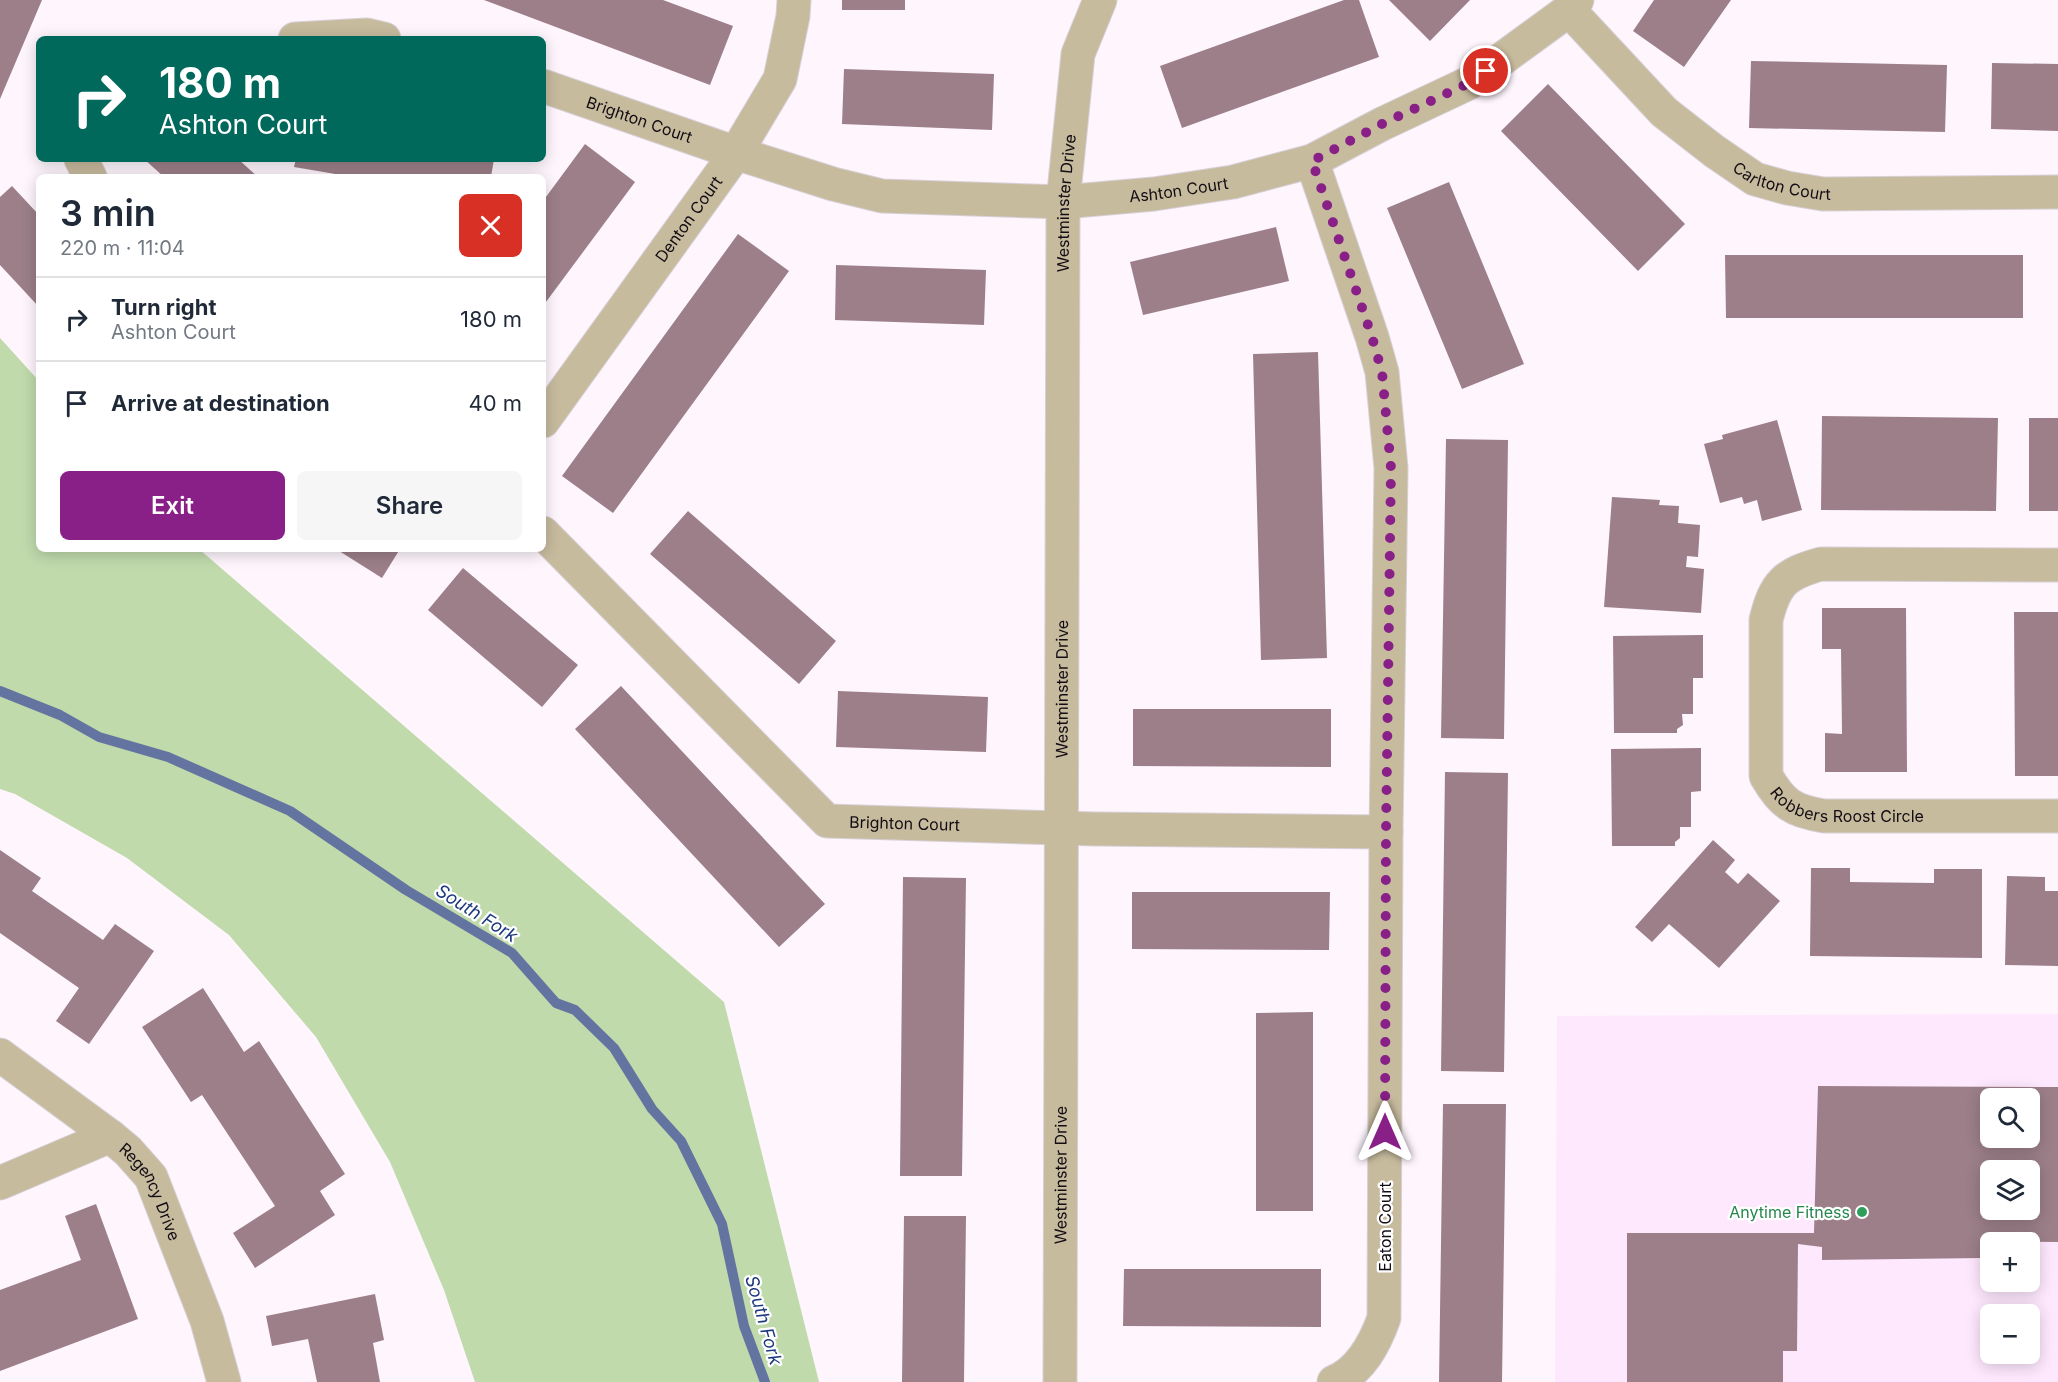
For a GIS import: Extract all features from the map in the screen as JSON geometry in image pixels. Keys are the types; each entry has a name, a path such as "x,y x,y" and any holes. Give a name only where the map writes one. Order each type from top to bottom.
{"street":[{"name":"Denton Court","path":"546,417 736,153 780,79 793,16 794,0"},
{"name":"Westminster Drive","path":"1060,1382 1063,202 1078,54 1100,0"},
{"name":"Ashton Court","path":"736,153 832,184 882,196 1063,202 1154,194 1233,182 1312,161 1382,124 1469,83 1573,5"},
{"name":"Carlton Court","path":"1573,5 1664,111 1714,151 1755,179 1787,188 1823,194 2058,192"},
{"path":"349,36 371,36"},
{"name":"Brighton Court","path":"546,87 736,153"},
{"name":"Eaton Court","path":"1312,161 1382,372 1391,468 1386,832 1384,1317 1375,1342 1361,1362 1340,1380 1334,1382"},
{"name":"Brighton Court","path":"546,536 827,821 1062,828 1386,832"},
{"name":"Robbers Roost Circle","path":"2058,565 1821,564 1799,570 1784,580 1771,599 1766,620 1767,776 1777,794 1789,805 1803,813 1824,816 2058,816"},
{"name":"Regency Drive","path":"0,1055 110,1136 128,1151 151,1177 207,1321 224,1382"},
{"path":"0,1183 110,1136"}],"shaded area":[{"path":"2058,1014 2058,1382 1555,1382 1557,1016"}],"green space":[{"path":"0,338 36,378 36,552 202,552 724,1002 819,1382 475,1382 444,1290 390,1162 316,1037 229,935 127,858 15,794 0,789"}],"building":[{"path":"0,0 42,0 0,99"},
{"path":"484,0 663,0 733,26 710,85"},
{"path":"842,0 905,0 905,10 842,10"},
{"path":"1344,0 1359,0 1379,57 1182,128 1160,66"},
{"path":"1389,0 1470,0 1430,41"},
{"path":"1654,0 1731,0 1684,67 1633,31"},
{"path":"1751,61 1947,65 1945,132 1749,128"},
{"path":"1992,63 2058,64 2058,131 1991,129"},
{"path":"844,69 994,74 992,130 842,124"},
{"path":"1548,84 1685,224 1638,271 1501,131"},
{"path":"585,144 635,182 546,302 546,197"},
{"path":"147,162 241,162 255,174 161,174"},
{"path":"295,162 494,162 492,174 335,174 294,167"},
{"path":"1449,182 1524,364 1462,389 1387,208"},
{"path":"12,186 36,212 36,304 0,265 0,197"},
{"path":"1276,227 1289,281 1143,315 1130,262"},
{"path":"738,234 789,271 613,513 562,476"},
{"path":"1725,255 2023,255 2023,318 1726,318"},
{"path":"836,265 986,270 984,325 835,320"},
{"path":"1318,352 1327,658 1261,660 1253,354"},
{"path":"1822,416 1998,418 1996,511 1821,510"},
{"path":"2029,418 2058,418 2058,511 2029,511"},
{"path":"1777,420 1802,510 1762,521 1757,500 1744,504 1742,497 1720,503 1704,444 1723,439 1722,435"},
{"path":"1446,439 1508,440 1504,739 1441,738"},
{"path":"1612,497 1660,500 1659,505 1679,506 1678,523 1700,525 1698,557 1687,556 1686,567 1704,569 1701,613 1604,607"},
{"path":"688,511 836,641 799,684 650,554"},
{"path":"341,552 398,552 382,578"},
{"path":"463,568 578,665 542,707 428,610"},
{"path":"1822,608 1906,608 1907,772 1825,772 1825,733 1842,734 1841,649 1822,649"},
{"path":"2014,612 2058,612 2058,776 2015,776"},
{"path":"1703,635 1703,678 1693,678 1693,714 1682,714 1683,725 1677,729 1677,733 1614,733 1613,636"},
{"path":"621,686 825,904 779,947 575,729"},
{"path":"838,691 988,697 986,752 836,747"},
{"path":"1133,709 1331,709 1331,767 1133,766"},
{"path":"1701,748 1701,791 1691,792 1691,827 1680,827 1680,838 1675,842 1675,846 1612,846 1611,749"},
{"path":"1445,772 1508,773 1504,1072 1441,1071"},
{"path":"1713,840 1735,860 1725,872 1738,884 1748,873 1780,901 1719,968 1669,924 1652,942 1635,927"},
{"path":"0,850 41,878 32,891 103,940 115,924 154,951 89,1044 56,1021 79,988 0,933"},
{"path":"1811,868 1850,868 1850,882 1934,883 1934,869 1982,869 1982,958 1810,956"},
{"path":"2007,876 2045,877 2045,891 2058,891 2058,966 2005,965"},
{"path":"903,877 966,878 962,1176 900,1176"},
{"path":"1132,892 1330,892 1329,950 1132,949"},
{"path":"203,988 244,1052 259,1041 345,1174 320,1191 335,1215 255,1268 233,1233 275,1206 202,1095 191,1102 142,1027"},
{"path":"1313,1012 1313,1211 1256,1211 1256,1013"},
{"path":"1818,1086 2058,1087 2058,1242 2040,1242 2040,1232 1980,1232 1980,1258 1822,1260 1822,1247 1798,1244 1797,1351 1783,1351 1783,1382 1627,1382 1627,1233 1814,1233"},
{"path":"1443,1104 1506,1104 1502,1382 1439,1382"},
{"path":"96,1204 138,1319 0,1371 0,1290 81,1260 65,1216"},
{"path":"904,1216 966,1216 964,1382 902,1382"},
{"path":"1124,1269 1321,1269 1321,1327 1123,1326"},
{"path":"375,1294 384,1340 373,1343 380,1382 317,1382 308,1339 272,1346 266,1316"}],"waterway":[{"name":"South Fork","path":"0,691 60,715 99,737 168,757 290,811 406,890 512,953 556,1003 575,1010 614,1048 652,1109 681,1141 722,1224 744,1326 765,1382"}],"place":[{"name":"Anytime Fitness","path":"1862,1212"}],"route":[{"path":"1385,1132 1391,468 1382,372 1312,161 1382,124 1469,83 1486,71"}]}
